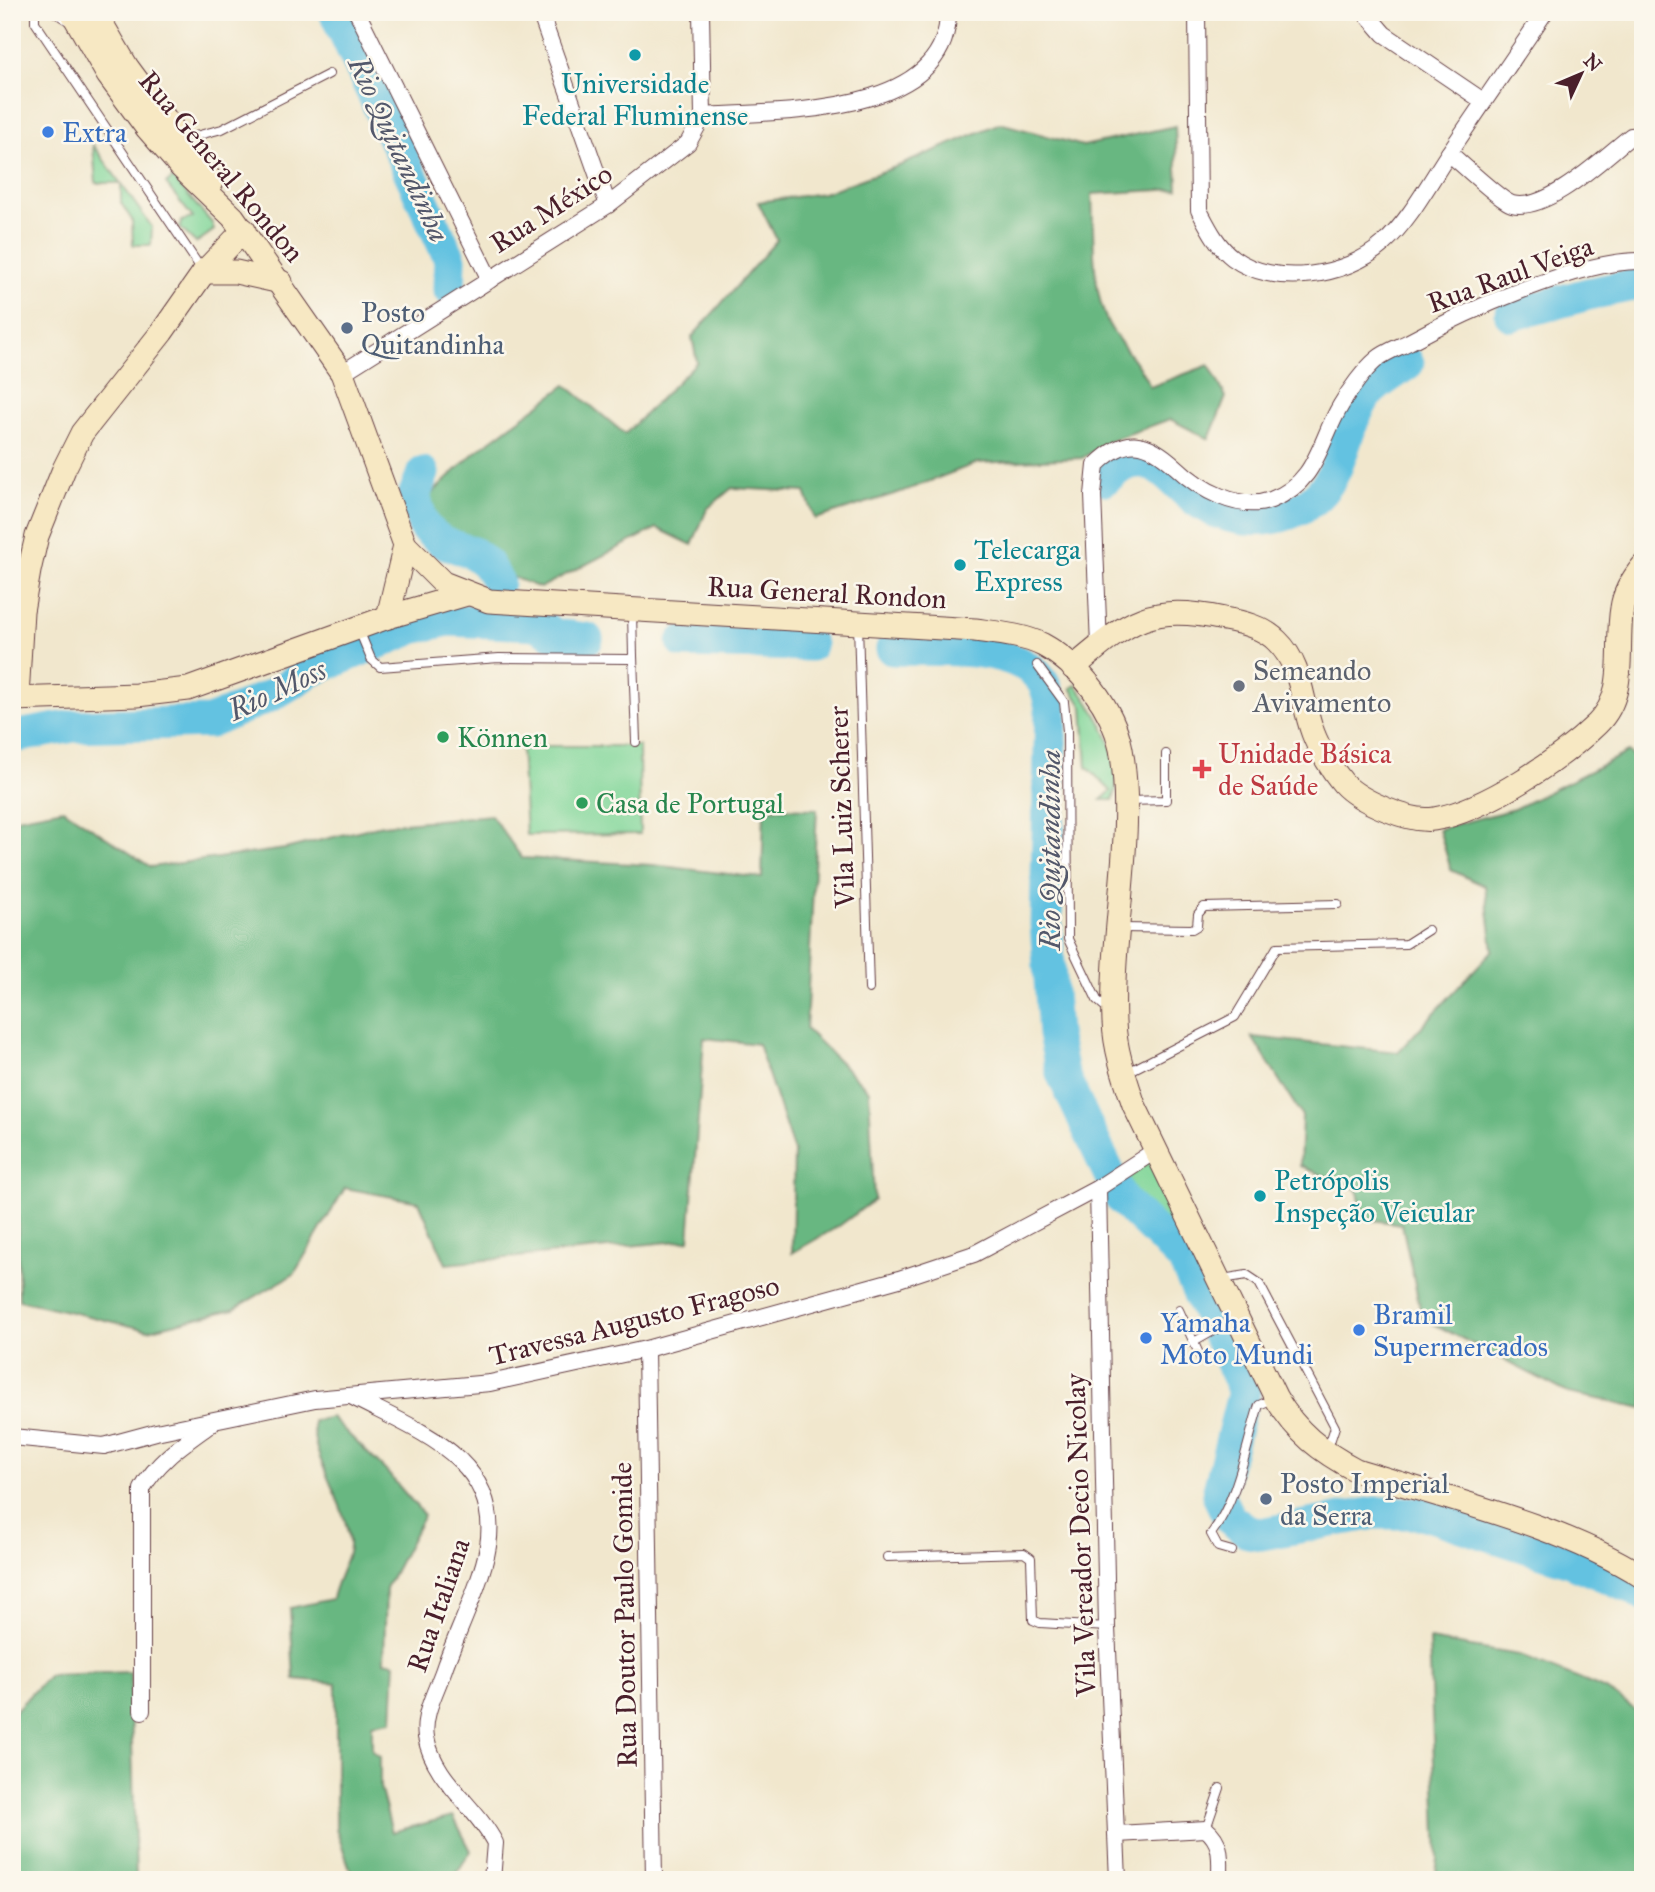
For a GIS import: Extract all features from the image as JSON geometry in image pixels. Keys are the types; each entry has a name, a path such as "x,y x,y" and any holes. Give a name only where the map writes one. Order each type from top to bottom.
{"main road":[{"name":"Rua General Rondon","path":"95,12 127,67 187,148 342,373 405,545 443,583 489,601 975,630 1016,636 1043,645 1089,683 1107,713 1120,748 1125,801 1114,1007 1114,1024 1123,1074 1156,1150 1221,1279 1276,1398 1292,1423 1326,1454 1356,1470 1569,1539 1614,1558 1643,1577"},
{"name":"Rua General Rondon","path":"77,22 147,128 181,167 239,224"},
{"path":"239,224 147,352 82,433 64,469 37,536 29,571 22,611 15,698 137,695 188,688 361,635 388,617 467,594"},
{"path":"204,272 236,272 281,282"},
{"path":"388,617 405,545"},
{"path":"1073,668 1119,629 1140,618 1169,612 1208,615 1263,630 1277,641 1290,658 1298,675 1313,734 1344,784 1370,802 1405,816 1432,820 1459,813 1519,784 1598,723 1612,703 1619,681 1622,608 1629,589 1643,566"}],"street":[{"path":"357,12 489,280"},
{"path":"540,12 607,205"},
{"path":"701,12 704,116 832,107 881,92 924,71 944,41 948,12"},
{"path":"1197,12 1199,210 1213,237 1231,258 1253,269 1285,277 1356,263 1383,244 1405,218 1545,12"},
{"path":"1365,12 1384,34 1483,101"},
{"name":"Rua México","path":"342,373 607,205 675,155 696,132 704,116"},
{"path":"1449,153 1510,204 1527,205 1547,200 1631,136 1643,135"},
{"name":"Rua Raul Veiga","path":"1099,646 1093,495 1096,465 1111,450 1129,445 1148,445 1213,493 1233,502 1256,504 1273,500 1289,490 1319,458 1340,405 1377,359 1473,309 1602,266 1643,261"},
{"name":"Travessa Augusto Fragoso","path":"12,1437 104,1446 315,1399 490,1383 646,1349 934,1269 974,1254 1098,1188 1156,1150"},
{"name":"Vila Vereador Decio Nicolay","path":"1098,1188 1107,1626 1118,1880"},
{"name":"Rua Doutor Paulo Gomide","path":"646,1349 654,1880"},
{"name":"Rua Italiana","path":"351,1396 430,1438 461,1460 488,1499 491,1519 488,1549 431,1704 426,1736 432,1756 446,1778 495,1843 492,1880"},
{"path":"142,1711 142,1489 150,1474 176,1449 216,1420"},
{"path":"1117,1834 1206,1829 1215,1836 1220,1847 1220,1880"}],"lane":[{"path":"35,12 35,22 204,272"},
{"path":"54,12 77,22"},
{"path":"187,148 329,74"},
{"path":"632,611 636,742"},
{"name":"Vila Luiz Scherer","path":"858,624 869,989"},
{"path":"361,635 368,654 380,667 499,658 633,656"},
{"path":"1037,665 1063,702 1066,721 1068,939 1097,1000 1104,1006 1114,1007"},
{"path":"1125,801 1166,800 1166,754"},
{"path":"1118,928 1192,929 1197,926 1198,914 1204,907 1338,904"},
{"path":"1123,1074 1235,1017 1277,947 1406,944 1428,930"},
{"path":"1221,1279 1247,1275 1259,1283 1335,1427 1326,1454"},
{"path":"1179,1310 1201,1358"},
{"path":"1194,1342 1238,1317"},
{"path":"1233,1551 1217,1547 1211,1534 1220,1522 1229,1499 1259,1405 1276,1398"},
{"path":"887,1557 1024,1553 1031,1558 1033,1620 1040,1623 1107,1626"},
{"path":"1206,1829 1220,1788"}],"green space":[{"path":"1000,123 1083,146 1175,126 1178,189 1092,194 1096,277 1108,323 1150,387 1209,365 1226,397 1209,439 1170,419 1112,440 1082,458 977,463 904,491 815,519 805,492 732,488 707,509 692,545 657,528 540,588 472,561 423,502 474,453 566,385 625,434 697,362 692,337 777,240 758,202 823,193 901,165"},
{"path":"93,145 120,183 96,183"},
{"path":"173,178 212,223 214,230 196,243 180,228 181,221 193,218 166,184"},
{"path":"121,184 152,227 151,245 133,245 132,220 121,203"},
{"path":"1076,685 1102,724 1113,754 1116,785 1113,800 1101,800 1111,791 1087,767 1083,707 1071,688"},
{"name":"Casa de Portugal","path":"521,746 639,746 640,834 526,835"},
{"path":"1628,752 1643,765 1643,1408 1568,1393 1422,1318 1402,1224 1365,1219 1357,1189 1300,1166 1302,1116 1252,1037 1398,1052 1493,950 1485,886 1451,870 1439,829 1514,809"},
{"path":"764,808 817,809 806,1029 869,1091 874,1200 839,1226 792,1253 794,1152 758,1044 704,1038 689,1240 446,1264 419,1202 345,1188 294,1274 234,1309 148,1330 19,1300 12,906 12,842 16,818 63,809 151,867 285,849 382,825 491,815 522,858 653,865 762,878"},
{"path":"1152,1160 1186,1227 1177,1235 1134,1196 1124,1179"},
{"path":"331,1417 385,1470 424,1515 386,1588 384,1661 395,1663 392,1721 372,1724 372,1751 380,1757 380,1787 392,1832 453,1816 471,1851 452,1880 354,1880 336,1829 336,1683 294,1679 290,1608 332,1599 349,1548 347,1526 314,1436 313,1421"},
{"path":"1429,1640 1519,1655 1606,1690 1643,1715 1643,1880 1435,1880 1438,1859"},
{"path":"130,1672 136,1880 12,1880 12,1714 49,1675"}],"waterway":[{"name":"Rio Quitandinha","path":"335,12 450,259 449,289"},
{"path":"1511,315 1588,294 1643,283"},
{"path":"1105,479 1128,464 1145,463 1161,470 1194,499 1216,512 1253,519 1290,513 1308,504 1331,478 1366,396 1408,363"},
{"name":"Rio Quitandinha","path":"423,473 414,496 424,527 442,542 473,553 486,563 498,582"},
{"name":"Rio Moss","path":"12,737 74,726 210,722 272,695 313,670 413,628 449,620 536,624 556,635 587,639"},
{"name":"Rio Quitandinha","path":"683,642 810,645"},
{"name":"Rio Quitandinha","path":"892,649 976,651 998,655 1034,672 1046,688 1051,707 1046,924 1054,1034 1062,1073 1121,1199 1183,1259 1244,1391 1218,1495 1229,1518 1248,1532 1261,1534 1375,1513 1422,1513 1567,1560 1634,1588 1643,1595"}],"place":[{"name":"Universidade Federal Fluminense","path":"635,55"},
{"name":"Extra","path":"48,132"},
{"name":"Posto Quitandinha","path":"347,328"},
{"name":"Telecarga Express","path":"960,565"},
{"name":"Semeando Avivamento","path":"1239,686"},
{"name":"Können","path":"443,737"},
{"name":"Unidade Básica de Saúde","path":"1202,769"},
{"name":"Casa de Portugal","path":"582,803"},
{"name":"Petrópolis Inspeção Veicular","path":"1260,1196"},
{"name":"Bramil Supermercados","path":"1359,1330"},
{"name":"Yamaha Moto Mundi","path":"1146,1338"},
{"name":"Posto Imperial da Serra","path":"1266,1499"}]}
